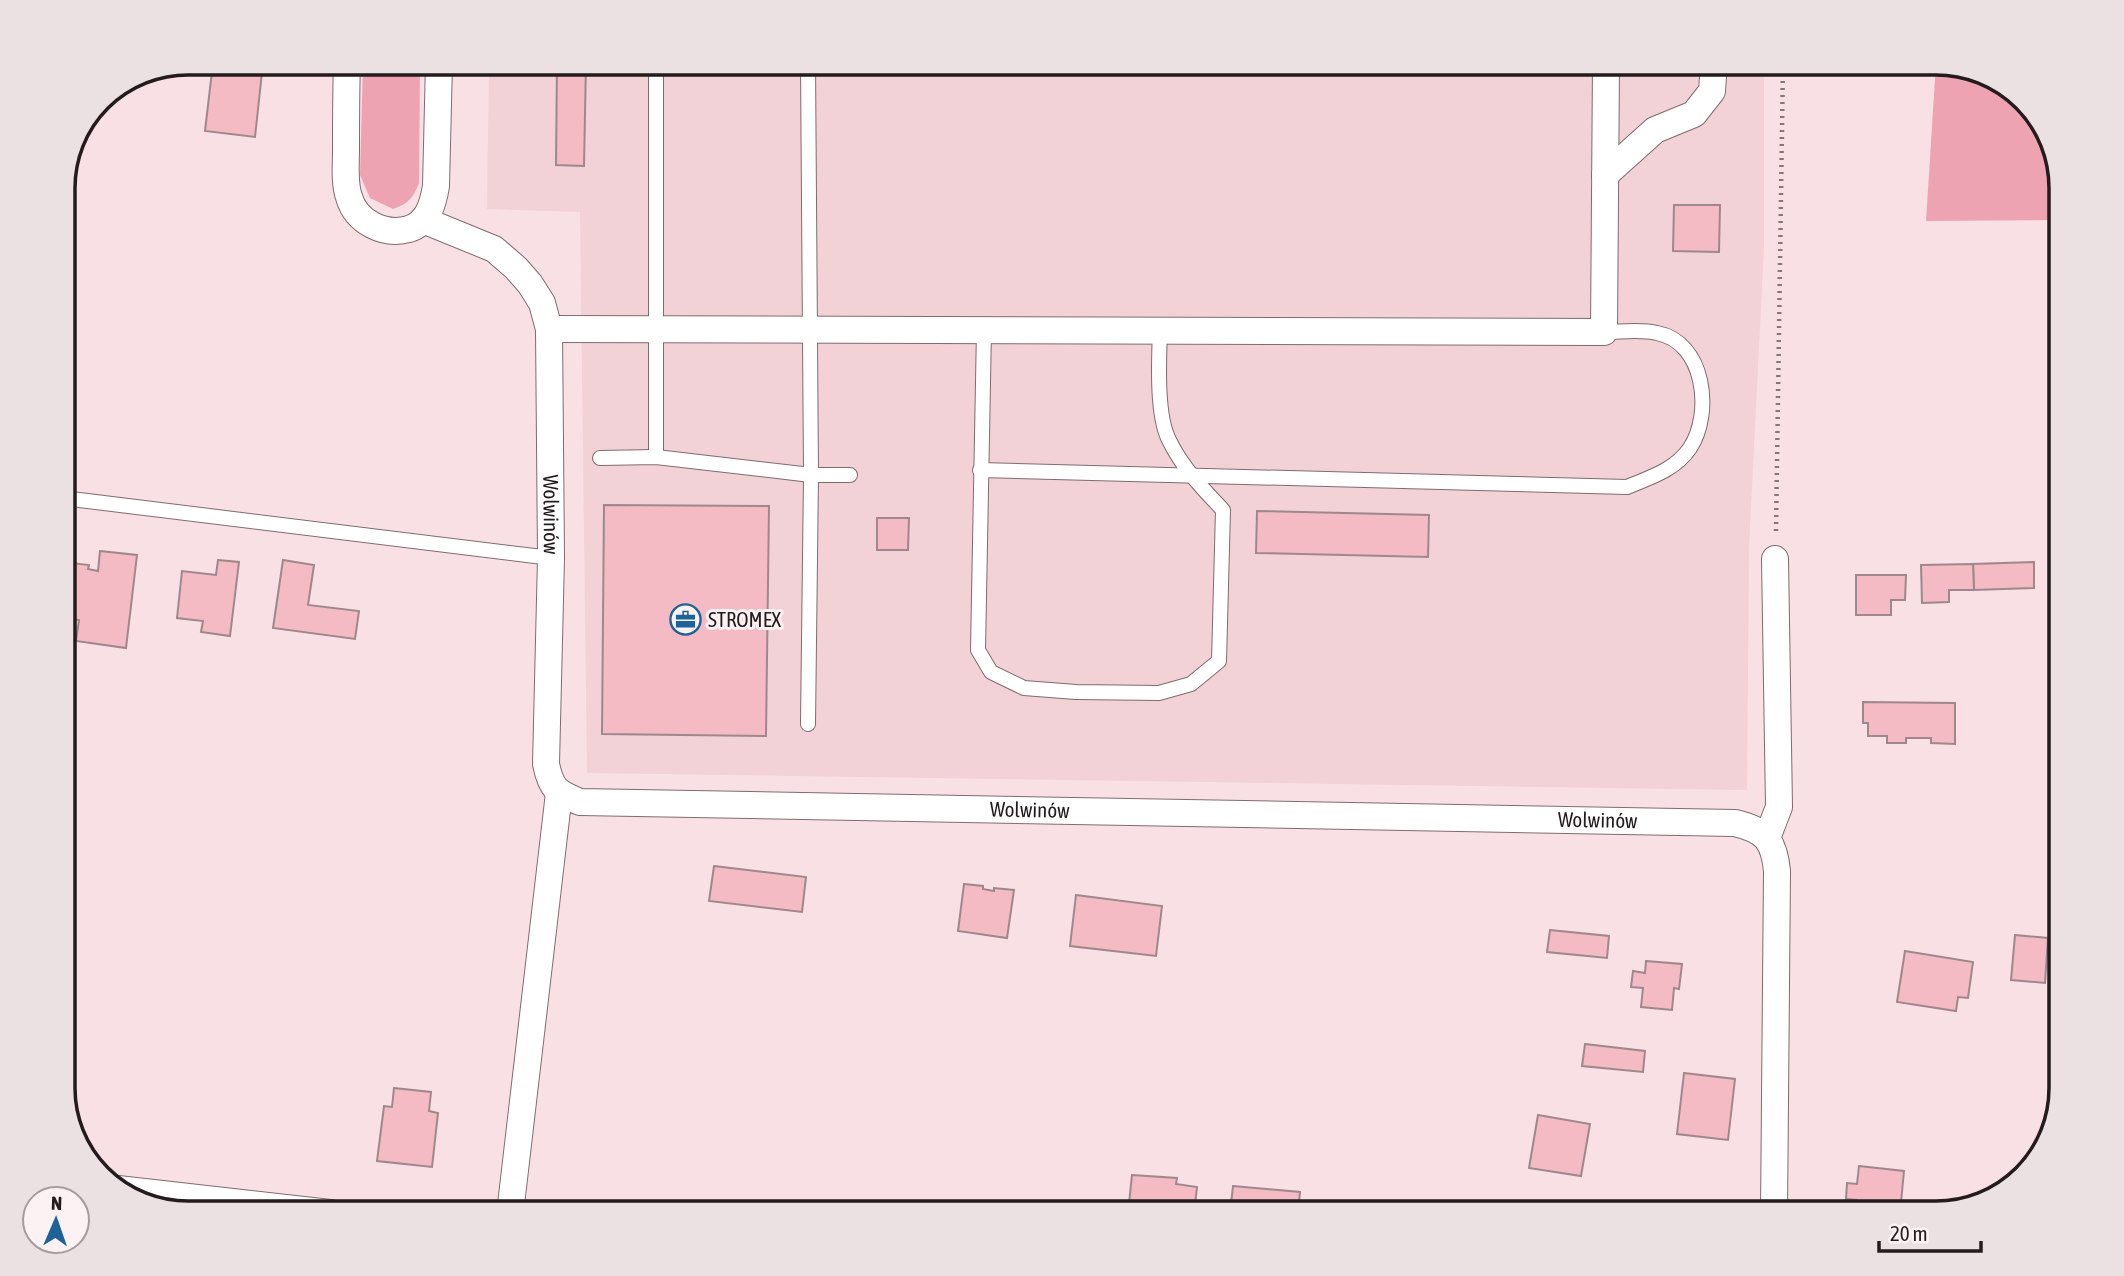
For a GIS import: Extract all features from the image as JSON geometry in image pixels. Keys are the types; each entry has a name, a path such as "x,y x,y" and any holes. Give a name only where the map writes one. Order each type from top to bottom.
{"street":[{"path":"347,75 346,171 349,198 361,217 377,228 395,231 411,228 423,220 433,205 436,186 439,75"},
{"path":"549,329 1604,332 1606,75"},
{"path":"1605,175 1655,130 1694,114 1712,91 1713,75"},
{"name":"Wolwinów","path":"423,220 494,249 530,284 542,303 549,329 551,558 546,764 549,781 559,793 580,802 1735,823 1753,827 1767,838"},
{"path":"1774,1201 1777,871 1776,853 1767,838 1779,807 1775,559"},
{"path":"511,1201 559,793"},
{"path":"145,1192 224,1201"}],"lane":[{"path":"656,75 656,457"},
{"path":"808,75 811,475 808,724"},
{"path":"984,329 978,650 991,672 1024,688 1160,693 1191,684 1219,661 1223,510 1190,475 1167,438 1159,390 1160,330"},
{"path":"980,470 1628,487 1667,471 1690,448 1702,420 1702,381 1688,348 1659,332 1604,332"},
{"path":"600,458 656,457 811,475 850,475"},
{"path":"75,499 551,558"}],"path":[{"path":"1775,559 1783,75"}],"shaded area":[{"path":"363,75 420,75 419,183 415,193 403,205 393,209 370,198 360,175"},
{"path":"489,75 1764,75 1764,247 1749,547 1747,790 587,773 580,212 487,209"},
{"path":"1935,75 1965,79 1992,90 2005,99 2016,108 2034,132 2045,159 2049,180 2049,220 1926,221"}],"building":[{"path":"212,75 262,75 255,137 205,131"},
{"path":"557,75 586,75 584,166 556,165"},
{"path":"1674,205 1720,205 1719,252 1673,251"},
{"name":"STROMEX","path":"604,505 769,506 766,736 602,734"},
{"path":"1257,511 1429,515 1428,557 1256,553"},
{"path":"877,518 909,518 908,550 877,550"},
{"path":"100,551 137,555 126,648 76,641 79,620 75,620 75,563 89,565 88,569 98,571"},
{"path":"218,560 239,562 230,636 201,632 203,621 177,618 182,571 216,575"},
{"path":"283,560 314,565 308,605 359,611 355,639 273,628"},
{"path":"2034,562 2034,588 1974,590 1973,564"},
{"path":"1973,564 1974,590 1949,590 1949,602 1922,603 1921,565"},
{"path":"1856,575 1906,575 1905,600 1891,600 1891,615 1856,615"},
{"path":"1863,702 1955,703 1955,744 1931,743 1931,738 1906,738 1906,743 1887,743 1887,736 1868,736 1868,723 1863,723"},
{"path":"714,866 806,877 802,912 709,901"},
{"path":"964,884 983,886 983,889 994,891 994,888 1014,890 1007,938 958,931"},
{"path":"1076,895 1162,906 1156,956 1070,946"},
{"path":"1550,930 1609,936 1607,958 1547,952"},
{"path":"2015,935 2048,938 2045,983 2011,980"},
{"path":"1905,951 1973,962 1968,998 1958,997 1956,1011 1897,1002"},
{"path":"1646,961 1682,964 1679,989 1674,988 1672,1010 1641,1007 1643,988 1631,987 1633,971 1645,973"},
{"path":"1585,1044 1645,1051 1643,1072 1582,1066"},
{"path":"1684,1073 1735,1079 1728,1140 1677,1134"},
{"path":"394,1088 431,1092 429,1111 438,1113 432,1167 377,1161 384,1106 392,1107"},
{"path":"1538,1115 1590,1124 1581,1176 1529,1168"},
{"path":"1859,1166 1904,1171 1901,1201 1846,1199 1847,1183 1857,1184"},
{"path":"1132,1175 1177,1178 1176,1184 1197,1187 1195,1201 1129,1201"},
{"path":"1233,1186 1300,1192 1299,1201 1231,1201"}],"place":[{"name":"STROMEX","path":"685,620"}]}
